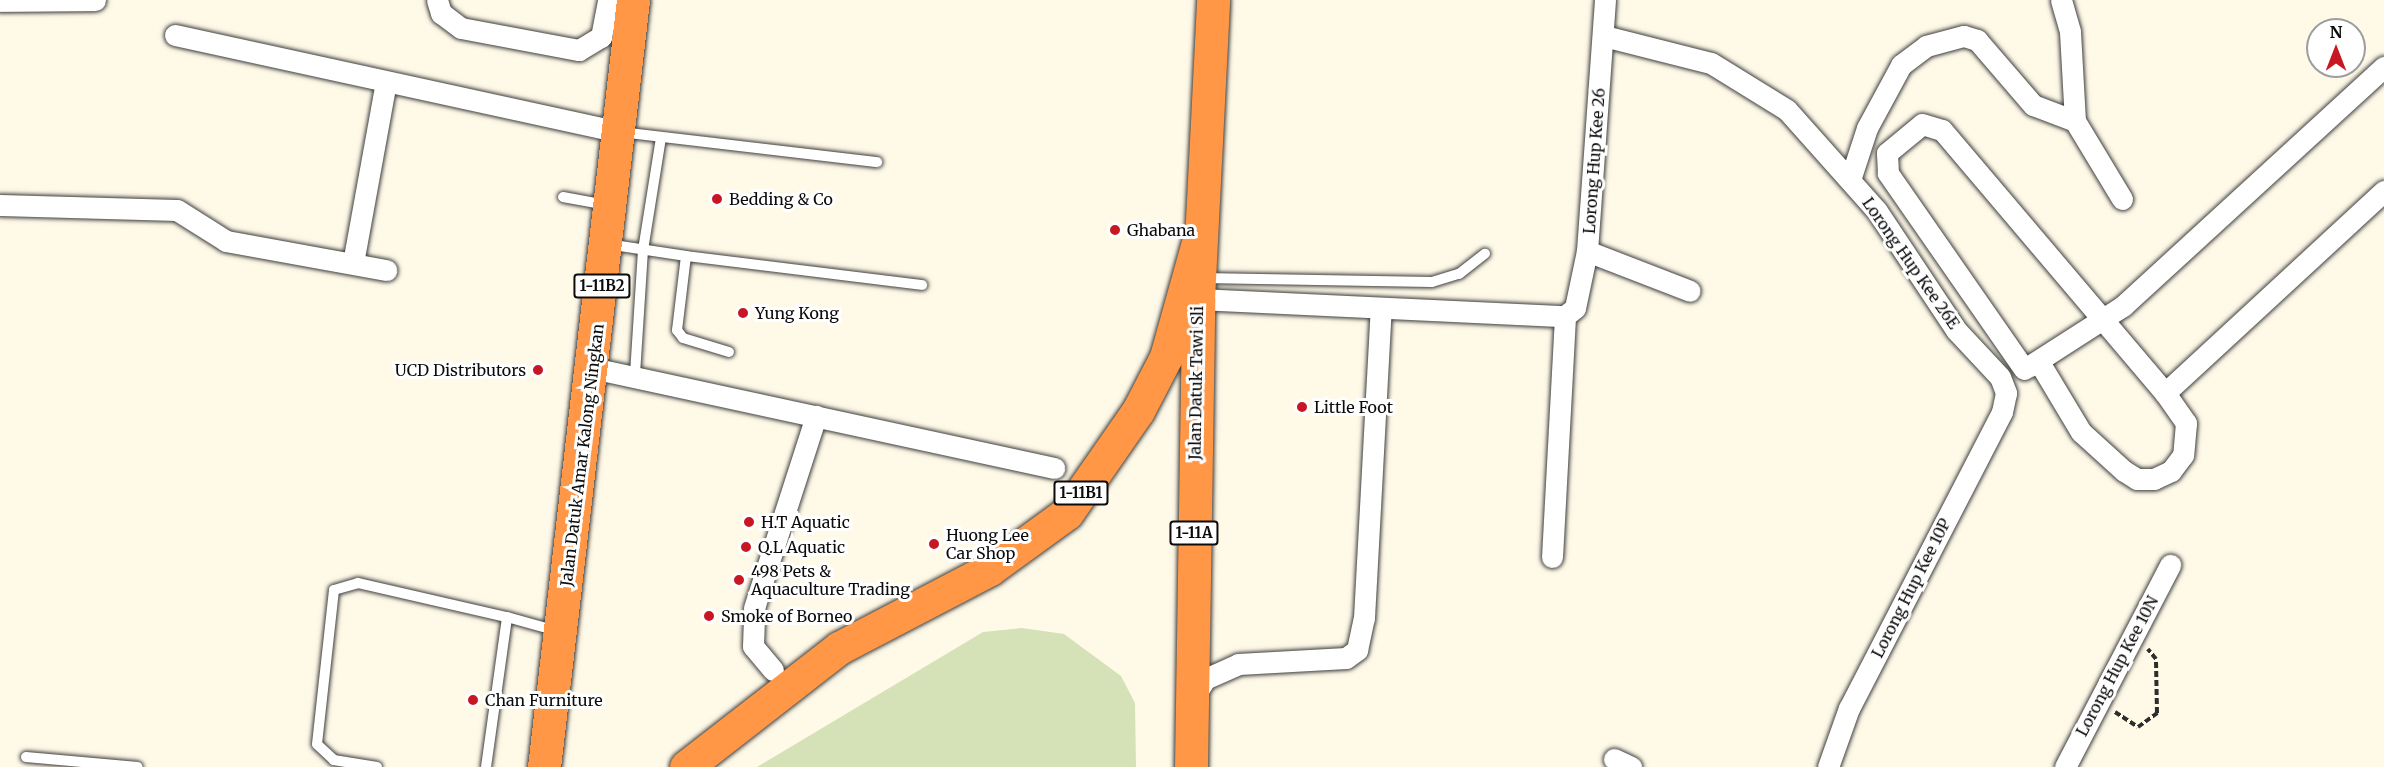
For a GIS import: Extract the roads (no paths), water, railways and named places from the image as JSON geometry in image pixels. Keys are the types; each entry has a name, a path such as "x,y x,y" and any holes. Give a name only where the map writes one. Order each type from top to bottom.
{"highway":[{"name":"Jalan Datuk Amar Kalong Ningkan","path":"544,767 620,132 633,0"},
{"name":"Jalan Datuk Tawi Sli","path":"1191,767 1190,702 1198,289 1213,0"},
{"name":"1-11B1","path":"686,767 839,648 990,569 1067,513 1138,411 1166,357 1201,232"},
{"path":"772,670 797,658 839,648"}],"street":[{"path":"8,1 95,0"},
{"path":"437,0 441,13 461,28 579,50 601,37 608,0"},
{"name":"Lorong Hup Kee 26","path":"1565,316 1575,308 1587,251 1605,0"},
{"path":"2061,0 2070,32 2075,121 2122,199"},
{"path":"175,35 620,132"},
{"name":"Lorong Hup Kee 26E","path":"1604,36 1711,63 1787,110 1877,211 1956,330 2003,383"},
{"path":"1850,180 1867,128 1901,65 1950,36 1977,40 2033,105 2075,121"},
{"path":"2003,383 2103,323 2384,67"},
{"path":"353,264 386,82"},
{"path":"1922,124 1942,130 2103,323 2165,393 2186,423 2183,454 2170,471 2137,479 2081,432 1901,192 1888,173 1887,153 1922,124"},
{"path":"1877,211 1901,192"},
{"path":"2165,393 2384,192"},
{"path":"0,205 177,210 226,241 386,270"},
{"path":"1587,251 1690,291"},
{"path":"1198,289 1381,309 1565,316 1552,557"},
{"path":"1190,702 1205,679 1238,664 1346,658 1357,650 1364,618 1381,309"},
{"path":"592,368 635,374 1054,468"},
{"name":"Lorong Hup Kee 10P","path":"1828,767 1849,708 2002,412 2003,383"},
{"path":"772,670 753,646 754,608 816,416"},
{"name":"Lorong Hup Kee 10N","path":"2064,767 2170,566"}],"lane":[{"path":"620,132 877,162"},
{"path":"635,374 643,250 661,137"},
{"path":"563,197 611,206"},
{"path":"607,244 922,285"},
{"path":"1198,289 1432,282 1459,274 1485,254"},
{"path":"686,256 677,330 683,338 729,352"},
{"path":"377,767 334,760 316,744 334,590 358,583 507,617 561,633"},
{"path":"486,767 507,617"},
{"path":"26,757 138,767"}],"place":[{"name":"Bedding & Co","path":"717,199"},
{"name":"Ghabana","path":"1115,230"},
{"name":"Yung Kong","path":"743,313"},
{"name":"UCD Distributors","path":"538,370"},
{"name":"Little Foot","path":"1302,407"},
{"name":"H.T Aquatic","path":"749,522"},
{"name":"Huong Lee Car Shop","path":"934,544"},
{"name":"Q.L Aquatic","path":"746,547"},
{"name":"498 Pets & Aquaculture Trading","path":"739,580"},
{"name":"Smoke of Borneo","path":"709,616"},
{"name":"Chan Furniture","path":"473,700"}]}
